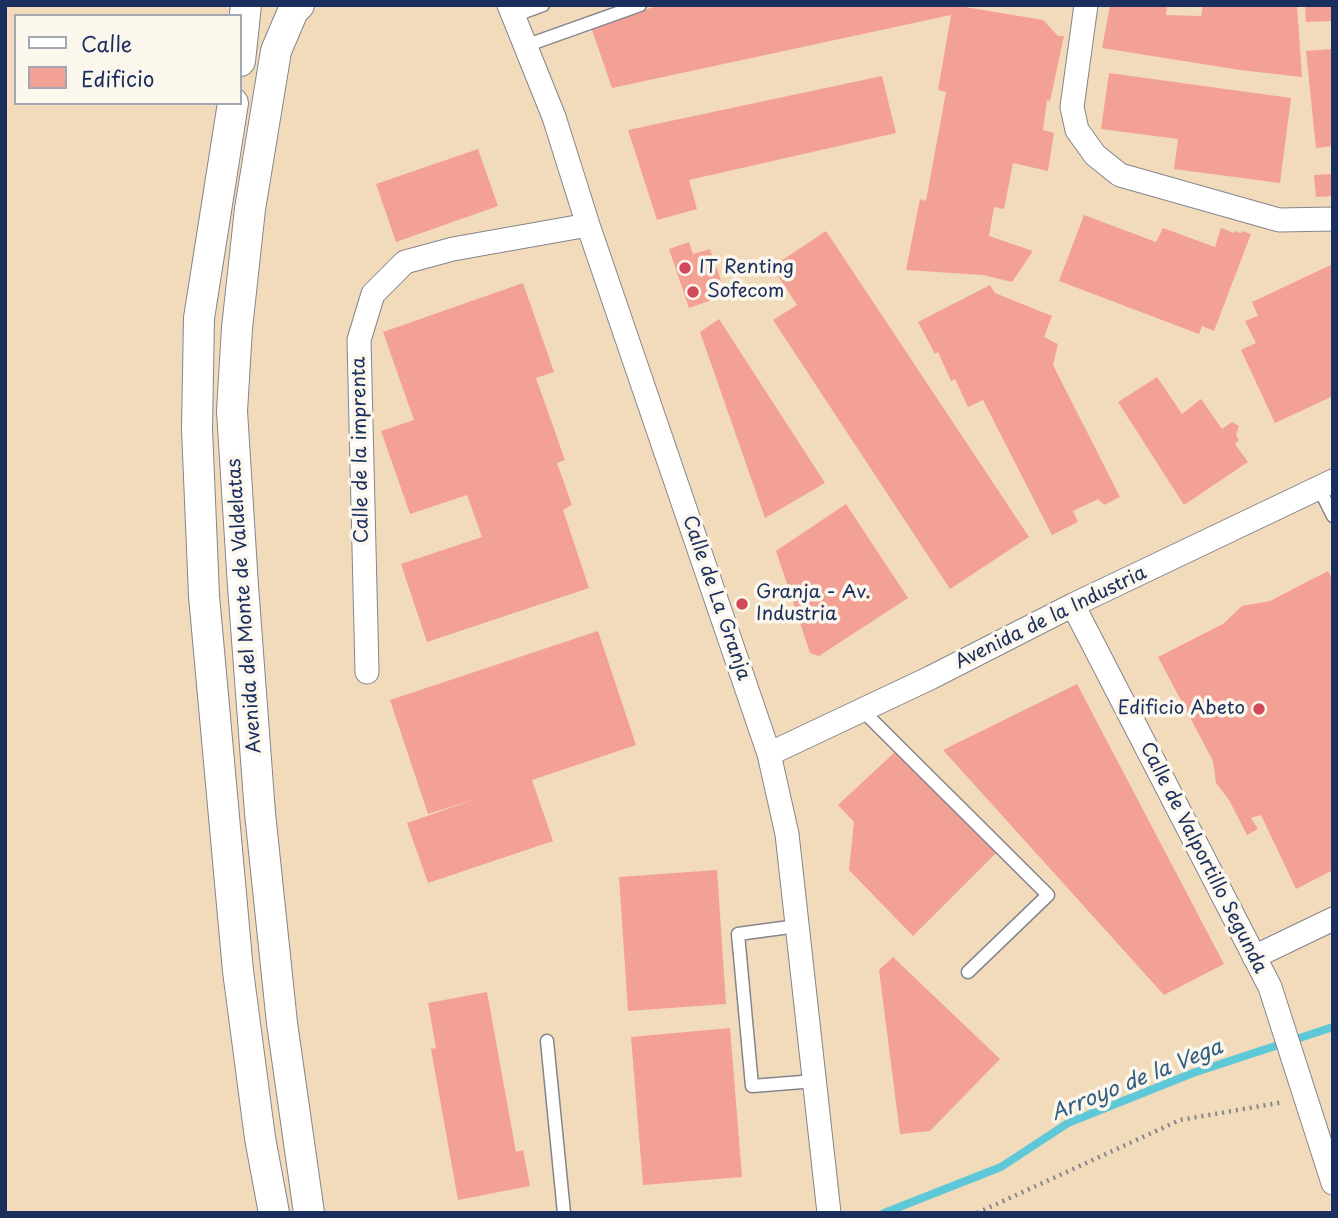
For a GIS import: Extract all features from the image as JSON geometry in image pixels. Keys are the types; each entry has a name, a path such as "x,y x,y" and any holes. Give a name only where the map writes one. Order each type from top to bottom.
{"street":[{"path":"242,42 246,5"},
{"name":"Avenida del Monte de Valdelatas","path":"299,5 293,11 276,51 250,209 237,328 232,411 260,813 282,1023 309,1213"},
{"path":"1086,5 1072,107 1077,130 1095,155 1120,175 1279,220 1333,219"},
{"name":"Calle de La Granja","path":"511,11 554,117 769,754 787,834 829,1213"},
{"name":"Avenida del Monte de Valdelatas","path":"233,105 199,318 197,429 204,596 238,971 260,1138 273,1212"},
{"name":"Calle de la imprenta","path":"367,672 359,340 373,294 405,262 453,249 589,225"},
{"name":"Avenida de la Industria","path":"769,754 1326,484"},
{"name":"Calle de Valportillo Segunda","path":"1073,605 1270,987 1333,1182"},
{"path":"1254,957 1333,919"}],"lane":[{"path":"511,11 542,5"},
{"path":"525,46 640,5"},
{"path":"1326,484 1333,516"},
{"path":"862,710 1048,895 968,972"},
{"path":"797,926 738,934 752,1086 815,1081"},
{"path":"547,1041 564,1213"}],"path":[{"path":"977,1213 1180,1120 1302,1089"}],"building":[{"path":"660,5 953,5 1043,20 1058,36 1064,36 1050,101 1047,100 1043,130 1054,133 1048,171 1013,163 1004,209 994,207 989,236 1033,251 1012,282 983,275 906,270 920,199 926,201 946,92 938,90 951,15 612,88 591,27"},
{"path":"1110,5 1167,5 1166,15 1201,16 1203,5 1297,5 1302,77 1102,48"},
{"path":"1305,5 1333,5 1333,21 1306,22"},
{"path":"1333,49 1333,146 1316,148 1306,51"},
{"path":"1109,73 1291,98 1280,183 1174,169 1178,139 1101,129"},
{"path":"882,76 896,133 689,180 697,209 657,220 628,130"},
{"path":"478,149 498,206 396,242 376,184"},
{"path":"1332,174 1333,196 1316,197 1314,175"},
{"path":"1084,215 1156,242 1163,228 1215,247 1221,228 1234,233 1242,231 1251,234 1214,331 1202,326 1199,334 1059,281"},
{"path":"826,231 1029,537 950,589 773,320 797,305 772,267"},
{"path":"689,242 693,254 710,249 726,295 689,308 669,249"},
{"path":"1333,264 1333,396 1275,423 1241,350 1256,343 1245,321 1258,316 1252,302"},
{"path":"523,283 554,372 536,378 565,460 557,463 572,505 563,510 589,588 427,642 401,564 482,537 467,495 410,514 381,431 414,420 383,332"},
{"path":"990,285 995,293 1052,316 1044,337 1058,344 1053,365 1120,497 1104,505 1098,499 1073,511 1078,522 1052,535 983,400 968,407 955,379 951,381 938,352 935,354 918,322"},
{"path":"719,319 825,483 765,518 700,332"},
{"path":"1157,377 1182,414 1201,399 1222,429 1232,422 1239,426 1236,435 1239,440 1235,444 1248,462 1184,505 1118,402"},
{"path":"846,504 908,598 819,656 810,653 776,551"},
{"name":"Edificio Abeto","path":"1328,571 1333,581 1333,870 1296,889 1261,815 1251,818 1258,829 1247,835 1229,800 1216,783 1213,761 1158,657 1223,624 1242,606 1270,601"},
{"path":"598,631 636,745 532,780 553,841 428,883 407,823 476,799 428,814 390,700"},
{"path":"1077,684 1224,964 1164,995 943,750"},
{"path":"896,751 996,853 913,936 849,870 854,822 838,805"},
{"path":"717,870 726,1004 628,1011 619,877"},
{"path":"893,957 1000,1059 930,1131 900,1134 879,970"},
{"path":"487,992 516,1152 523,1150 530,1186 458,1200 431,1049 436,1048 428,1003"},
{"path":"730,1028 742,1177 643,1185 631,1037"}],"waterway":[{"name":"Arroyo de la Vega","path":"884,1213 1001,1167 1068,1123 1193,1073 1333,1027"}],"place":[{"name":"IT Renting","path":"685,268"},
{"name":"Sofecom","path":"693,292"},
{"name":"Granja - Av. Industria","path":"742,604"},
{"name":"Edificio Abeto","path":"1259,709"}]}
